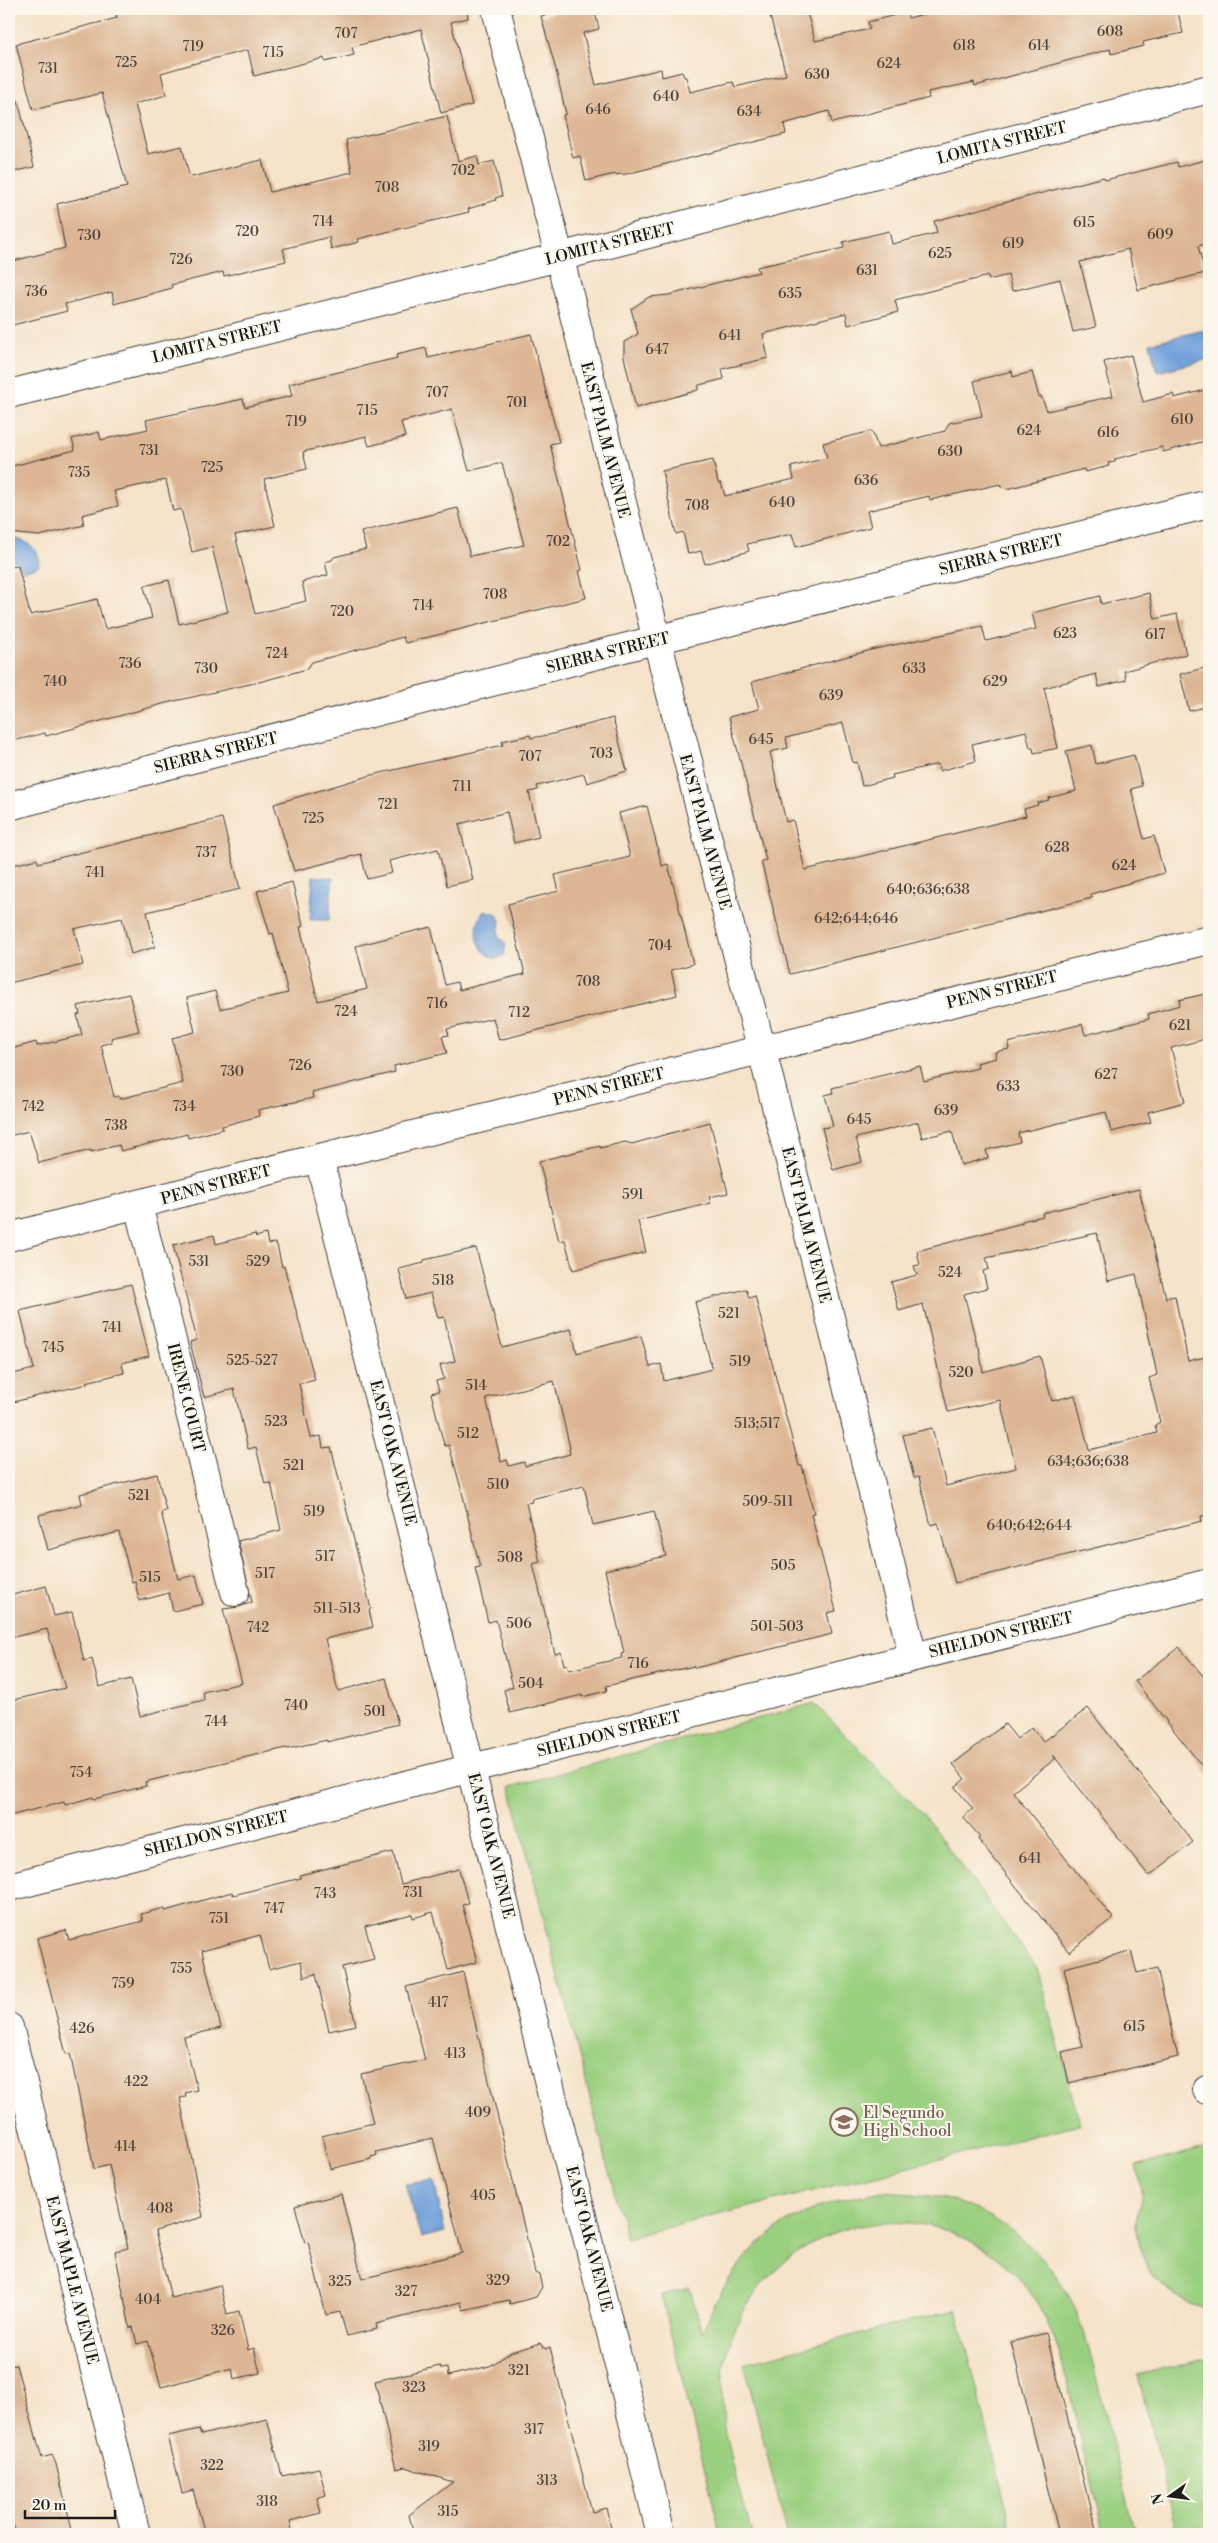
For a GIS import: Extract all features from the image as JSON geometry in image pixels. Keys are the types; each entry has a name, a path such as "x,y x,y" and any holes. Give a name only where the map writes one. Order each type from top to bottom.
{"street":[{"name":"EAST PALM AVENUE","path":"496,9 762,1049 913,1657"},
{"name":"LOMITA STREET","path":"9,394 559,257 1209,89"},
{"name":"SIERRA STREET","path":"9,806 656,640 1209,504"},
{"name":"PENN STREET","path":"9,1237 319,1158 1209,940"},
{"name":"EAST OAK AVENUE","path":"319,1158 661,2534"},
{"name":"IRENE COURT","path":"138,1205 235,1592"},
{"name":"SHELDON STREET","path":"9,1888 472,1768 1209,1583"},
{"name":"EAST MAPLE AVENUE","path":"9,2026 136,2534"}],"green space":[{"path":"814,1703 923,1814 1037,1968 1080,2124 626,2238 510,1787"},
{"path":"1209,2147 1209,2308 1207,2308 1179,2298 1167,2290 1157,2280 1142,2257 1136,2227 1141,2193 1136,2166"},
{"path":"878,2192 920,2195 966,2205 1005,2226 1040,2256 1054,2273 1076,2311 1085,2334 1136,2534 1105,2534 1059,2351 1041,2309 1022,2281 973,2242 928,2226 882,2223 837,2232 796,2253 762,2285 736,2326 723,2375 723,2414 726,2435 752,2534 721,2534 661,2295 690,2288 702,2332 731,2276 749,2254 769,2235 791,2220 817,2208 845,2199"},
{"path":"957,2309 1013,2534 787,2534 744,2363"},
{"path":"1209,2357 1209,2534 1177,2534 1138,2375"}],"water":[{"path":"1204,330 1209,359 1157,372 1150,343"},
{"path":"9,538 21,540 35,549 38,554 38,566 24,571 16,562 9,559"},
{"path":"313,876 333,878 329,920 310,920"},
{"path":"489,911 497,914 500,921 498,936 506,944 504,955 497,959 484,952 478,940 477,932 480,918 483,912"},
{"path":"434,2180 445,2232 421,2238 405,2184"}],"building":[{"path":"137,9 467,9 468,18 451,22 472,105 441,113 421,29 352,47 354,55 325,62 324,58 254,76 248,50 196,63 161,73 166,95 135,104 148,154 182,146 189,175 192,177 262,160 270,192 352,172 346,140 447,116 458,161 477,156 479,165 494,161 502,196 495,198 496,200 468,209 469,212 358,239 359,242 331,249 329,237 283,249 286,261 224,276 223,272 171,285 172,288 114,304 112,292 65,304 67,311 9,326 9,262 65,248 57,204 127,187 102,93 33,110 16,44 117,18 116,14"},
{"path":"569,9 594,9 599,29 583,33 596,85 661,69 662,77 682,72 684,77 686,77 690,92 733,82 735,87 786,75 768,9 806,9 815,41 870,29 868,22 907,12 908,18 945,9 1177,9 1183,33 1143,42 1144,46 1111,54 1110,49 975,86 974,82 928,92 929,98 832,123 829,111 784,124 786,134 626,174 610,175 586,181 580,156 573,158 563,115 566,114 541,16"},
{"path":"18,100 34,167 9,173 9,101"},
{"path":"1209,159 1209,243 1198,246 1205,273 1138,290 1128,249 1080,262 1096,327 1073,332 1060,279 1012,291 1008,275 989,280 988,276 895,300 898,312 848,325 846,313 763,334 768,358 722,369 724,379 699,385 698,390 636,408 624,357 624,342 638,334 631,309 649,297 669,295 759,272 757,267 844,248 843,242 889,231 892,244 937,233 934,221 1104,177 1105,180 1177,162 1178,167"},
{"path":"531,334 559,442 550,444 582,570 579,571 586,598 405,643 403,637 312,662 307,669 259,682 166,703 46,736 45,733 9,742 9,567 18,566 30,615 97,599 105,629 152,618 144,586 169,580 179,624 228,612 212,547 192,552 181,509 173,511 166,480 114,491 118,506 82,515 84,525 39,536 9,533 9,467 75,450 72,439 99,432 101,440 148,429 146,420 243,399 245,407 292,396 289,384 397,358 396,355 426,348 428,358","holes":["452,409 469,471 502,463 524,545 470,556 458,508 361,532 366,549 334,557 332,560 325,562 328,575 302,582 306,601 255,614 235,535 275,526 264,479 307,469 303,452 366,436 369,446 405,437 401,422"]},
{"path":"1131,355 1143,402 1173,394 1174,398 1209,389 1209,440 1163,452 1162,447 1115,459 1115,462 1108,463 1109,466 1085,472 1084,469 1007,489 1006,486 1001,487 1000,484 930,500 929,496 867,511 871,527 796,547 792,534 747,544 749,551 705,564 701,551 688,554 683,532 676,534 662,471 713,460 718,483 721,483 725,496 794,479 791,467 827,458 823,443 872,431 878,448 945,431 949,423 982,416 974,381 1012,371 1013,377 1032,372 1039,397 1041,396 1047,411 1113,396 1104,362"},
{"path":"1149,593 1155,619 1177,614 1186,654 1124,671 1126,680 1099,687 1096,674 1044,688 1058,748 1034,753 1033,748 1030,748 1026,731 972,744 976,761 939,771 938,764 892,775 893,778 862,786 857,762 853,763 843,723 786,738 788,748 770,752 786,822 793,820 805,870 1026,816 1024,809 1049,800 1048,798 1076,791 1066,751 1092,745 1096,764 1134,755 1142,786 1131,789 1144,839 1154,836 1164,873 1091,894 1092,898 790,974 761,861 766,860 729,717 759,709 752,682 871,650 982,626 986,641 1036,629 1032,613 1100,596 1101,604"},
{"path":"1209,667 1209,706 1189,711 1180,674"},
{"path":"613,718 627,771 587,783 584,774 537,786 538,790 529,792 539,837 514,843 507,812 459,824 473,880 447,886 438,849 389,861 392,873 367,879 361,854 294,871 274,804 372,775 503,745 502,741 530,735 531,738 549,735"},
{"path":"647,806 662,866 668,864 693,964 671,970 677,995 499,1040 493,1018 447,1029 449,1035 442,1036 447,1053 394,1066 395,1072 312,1093 313,1098 258,1110 259,1116 222,1126 223,1129 188,1138 187,1134 121,1151 119,1145 39,1163 29,1131 9,1136 9,1053 12,1052 11,1049 36,1042 37,1046 82,1035 77,1015 80,1014 78,1006 129,994 139,1031 111,1038 112,1042 101,1045 114,1097 119,1096 119,1099 183,1083 172,1038 195,1032 187,998 215,991 220,1009 288,993 273,933 270,934 257,891 292,882 303,926 300,927 318,1001 367,989 356,946 431,927 445,985 457,982 459,990 525,974 508,904 559,891 555,875 630,857 619,813"},
{"path":"222,818 240,889 147,912 155,947 131,954 122,918 74,929 83,965 9,983 9,866 37,859 38,863"},
{"path":"1209,993 1209,1038 1171,1048 1185,1102 1148,1112 1151,1122 1111,1132 1106,1112 1018,1133 1020,1142 986,1150 988,1158 961,1165 952,1131 922,1138 918,1122 856,1138 862,1162 833,1170 822,1128 833,1126 825,1095 833,1093 832,1088 920,1066 924,1081 978,1068 977,1063 996,1058 995,1052 1009,1049 1008,1043 1082,1024 1085,1035 1149,1019 1148,1014 1180,1005 1179,1000"},
{"path":"710,1122 728,1193 709,1197 711,1203 638,1221 646,1252 573,1270 565,1240 559,1241 539,1161 600,1146 600,1148 625,1142 632,1144"},
{"path":"1139,1189 1166,1298 1175,1296 1188,1361 1205,1357 1205,1361 1209,1360 1209,1515 1201,1516 1202,1521 955,1583 938,1523 931,1525 919,1477 914,1478 903,1435 932,1428 946,1486 1016,1468 1000,1400 948,1412 923,1304 899,1311 891,1282 917,1275 914,1266 920,1265 917,1251 1022,1223 1022,1221 1043,1216 1042,1213","holes":["1097,1233 1108,1281 1136,1274 1157,1375 1149,1378 1160,1422 1155,1425 1157,1433 1089,1450 1075,1395 1052,1401 1040,1356 983,1372 979,1347 964,1294 987,1288 983,1271 989,1269 986,1258"]},
{"path":"255,1234 256,1237 266,1234 268,1244 274,1243 277,1245 282,1267 284,1266 315,1380 299,1384 311,1438 321,1436 323,1448 331,1447 371,1609 369,1610 373,1627 325,1639 338,1691 386,1678 398,1724 327,1742 327,1740 286,1748 212,1765 145,1782 146,1786 94,1799 93,1797 65,1805 64,1802 9,1816 9,1701 65,1688 47,1629 14,1637 13,1633 9,1634 9,1596 46,1586 54,1616 72,1612 84,1661 92,1659 99,1687 131,1679 140,1716 204,1700 203,1692 242,1683 223,1609 239,1607 252,1602 238,1541 281,1530 271,1483 265,1484 256,1447 248,1449 234,1389 204,1397 190,1342 197,1340 173,1245 214,1235 216,1244"},
{"path":"476,1248 502,1347 571,1329 577,1353 641,1336 650,1367 661,1364 664,1381 712,1369 695,1302 746,1289 749,1298 755,1296 799,1466 802,1466 814,1513 811,1514 836,1611 827,1613 832,1634 695,1668 694,1666 606,1686 607,1691 582,1697 582,1695 510,1713 504,1690 513,1687 496,1620 488,1622 475,1568 480,1567 463,1496 449,1445 445,1446 443,1441 431,1393 439,1391 436,1381 444,1379 440,1365 455,1361 444,1317 438,1318 431,1293 406,1299 399,1269 424,1263 424,1260","holes":["554,1381 570,1454 525,1466 524,1462 509,1466 507,1460 501,1462 486,1398","584,1486 593,1525 654,1511 666,1556 605,1570 624,1653 621,1654 622,1658 569,1670 567,1664 564,1665 561,1652 555,1654 533,1564 540,1562 526,1503 532,1502 531,1499"]},
{"path":"131,1284 149,1356 122,1363 124,1373 9,1403 9,1375 34,1369 20,1311"},
{"path":"157,1474 166,1511 161,1512 178,1579 196,1575 203,1604 173,1611 169,1593 139,1601 135,1581 132,1582 119,1532 48,1550 39,1515 82,1504 80,1494"},
{"path":"1179,1647 1209,1683 1209,1775 1135,1681"},
{"path":"1088,1708 1193,1842 1149,1876 1056,1758 1013,1792 1113,1918 1069,1952 978,1839 980,1837 963,1817 973,1809 955,1787 965,1779 953,1764 1005,1724 1017,1739 1032,1727 1043,1742"},
{"path":"393,1852 401,1884 459,1869 468,1903 462,1904 477,1962 448,1970 433,1912 413,1918 412,1914 365,1926 374,1959 342,1967 356,2025 329,2031 316,1974 304,1977 301,1961 269,1969 260,1935 202,1951 221,2028 184,2037 197,2090 185,2093 186,2097 180,2098 203,2217 155,2231 171,2298 220,2285 227,2314 239,2311 248,2350 254,2348 260,2373 234,2379 232,2368 161,2387 148,2341 137,2344 133,2327 130,2328 115,2251 128,2248 109,2165 94,2169 70,2053 66,2054 37,1938 66,1930 69,1940 143,1921 141,1914 164,1908 165,1911 232,1892 233,1895 301,1878 300,1875"},
{"path":"1131,1951 1137,1973 1157,1968 1178,2057 1069,2083 1062,2052 1083,2047 1064,1968"},
{"path":"463,1972 535,2273 539,2275 542,2287 536,2297 510,2304 509,2300 463,2310 461,2302 376,2324 377,2329 347,2336 340,2312 326,2315 308,2242 305,2243 295,2206 341,2194 362,2279 462,2253 433,2138 376,2152 377,2155 371,2157 371,2159 330,2169 322,2136 373,2123 361,2074 425,2060 406,1987"},
{"path":"1046,2333 1097,2534 1059,2534 1011,2342"},
{"path":"541,2343 545,2349 550,2347 592,2512 606,2508 613,2534 414,2534 409,2515 453,2482 405,2467 396,2469 375,2381 440,2366 441,2369 447,2368 448,2376 490,2366 511,2352"},
{"path":"16,2365 42,2458 52,2455 56,2464 73,2534 16,2534 13,2524 9,2525 9,2366"},
{"path":"267,2419 282,2476 319,2468 326,2495 317,2498 321,2513 290,2521 293,2534 205,2534 193,2490 182,2493 168,2436 199,2429 201,2435"}],"place":[{"name":"El Segundo High School","path":"844,2122"}]}
